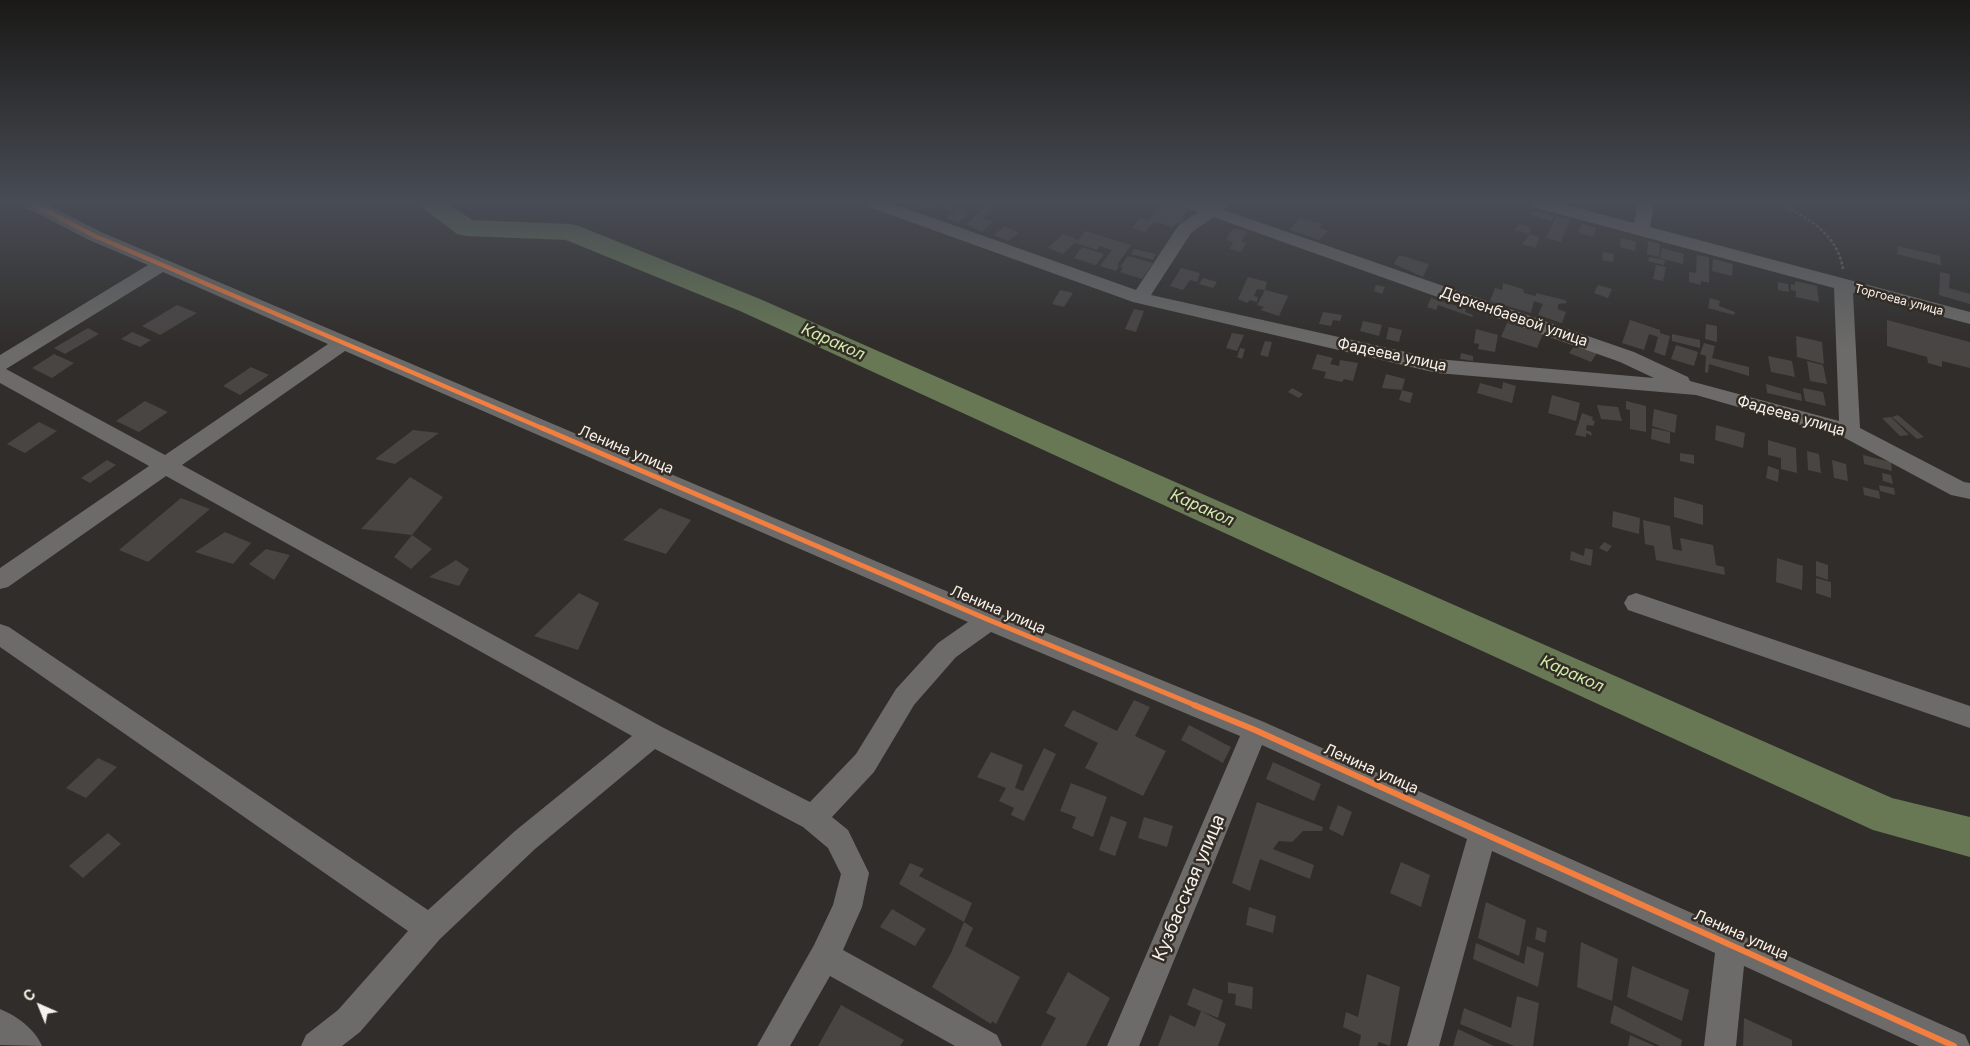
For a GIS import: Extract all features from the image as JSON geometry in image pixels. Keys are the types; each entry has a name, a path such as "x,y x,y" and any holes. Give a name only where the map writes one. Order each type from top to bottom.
{"street":[{"name":"Ленина улица","path":"132,252 989,620 1255,730 1954,1046"},
{"name":"Фадеева улица","path":"1011,252 1140,298 1437,366 1696,388 1850,432 1959,489 1970,491"},
{"path":"1140,298 1170,252"},
{"name":"Деркенбаевой улица","path":"1342,252 1627,356 1696,388"},
{"name":"Торгоева улица","path":"1721,252 1970,318"},
{"path":"0,364 161,264"},
{"path":"1843,285 1850,432"},
{"path":"0,580 344,342"},
{"path":"0,374 653,735 813,818 838,839 855,873 848,907 825,956 774,1046"},
{"path":"1636,603 1970,717"},
{"path":"813,818 865,763 905,697 947,650 989,620"},
{"path":"0,634 430,929"},
{"name":"Кузбасская улица","path":"1123,1046 1255,730"},
{"path":"317,1046 349,1020 430,929 525,840 653,735"},
{"path":"1423,1046 1483,834"},
{"path":"1720,1046 1731,944"},
{"path":"825,956 986,1046"},
{"path":"0,1025 26,1046"}],"path":[{"path":"1840,252 1842,255 1843,285"}],"building":[{"path":"1078,252 1097,252 1104,254 1096,265 1074,258"},
{"path":"1111,252 1126,252 1117,265 1119,266 1116,271 1100,266"},
{"path":"1132,252 1146,252 1156,254 1153,260 1131,254"},
{"path":"1603,252 1614,254 1613,262 1602,260"},
{"path":"1647,252 1659,252 1659,257 1647,254"},
{"path":"1661,252 1684,254 1683,264 1660,258"},
{"path":"1897,252 1922,252 1940,256 1941,265 1897,254"},
{"path":"1399,255 1429,264 1423,277 1394,264"},
{"path":"1697,255 1709,257 1709,283 1701,281 1701,285 1689,282 1689,272 1696,273"},
{"path":"1128,256 1153,263 1142,279 1120,272 1123,268 1120,267"},
{"path":"1649,257 1665,260 1664,265 1648,261"},
{"path":"1713,259 1733,264 1732,276 1712,271"},
{"path":"1656,265 1666,267 1663,281 1653,279"},
{"path":"1181,268 1200,273 1197,282 1190,280 1183,290 1170,286"},
{"path":"1940,272 1950,274 1949,288 1970,294 1970,304 1939,295"},
{"path":"1248,277 1267,282 1265,290 1257,289 1254,296 1258,297 1257,302 1250,300 1247,303 1238,299"},
{"path":"1203,278 1217,282 1213,288 1199,284"},
{"path":"1795,281 1817,286 1819,302 1796,297 1796,291 1791,290 1791,284 1795,285"},
{"path":"1778,282 1788,284 1789,292 1778,290"},
{"path":"1503,283 1523,289 1524,293 1536,296 1536,293 1565,300 1567,303 1558,304 1558,309 1566,312 1562,323 1538,315 1543,304 1534,301 1531,313 1490,301 1495,288 1502,290"},
{"path":"1376,285 1385,287 1382,294 1374,291"},
{"path":"1598,285 1612,289 1608,298 1594,293"},
{"path":"1060,290 1073,293 1064,307 1052,304"},
{"path":"1265,290 1288,296 1279,316 1261,310 1264,307 1257,305"},
{"path":"1431,298 1466,309 1465,312 1473,315 1472,317 1438,305 1436,310 1427,307"},
{"path":"1710,298 1720,301 1719,306 1735,312 1734,315 1708,308"},
{"path":"177,305 197,313 160,335 142,326"},
{"path":"1134,309 1144,311 1136,332 1125,329"},
{"path":"1323,312 1342,315 1340,321 1333,320 1331,326 1319,324"},
{"path":"1630,320 1660,330 1660,333 1670,336 1665,356 1654,352 1658,337 1649,334 1644,350 1622,343"},
{"path":"1887,320 1970,342 1970,368 1942,361 1942,367 1928,363 1927,357 1887,346"},
{"path":"1363,321 1382,325 1379,336 1360,331"},
{"path":"1507,323 1543,334 1537,348 1501,337"},
{"path":"1706,324 1717,326 1717,342 1705,339"},
{"path":"1389,327 1402,330 1399,342 1386,339"},
{"path":"88,328 99,334 65,354 54,348"},
{"path":"1476,329 1498,335 1495,352 1478,349 1479,344 1474,343"},
{"path":"132,332 151,340 140,347 121,339"},
{"path":"1232,333 1244,335 1237,351 1226,348"},
{"path":"1672,334 1700,340 1700,348 1672,341"},
{"path":"1796,336 1822,342 1824,364 1797,357"},
{"path":"1265,341 1272,342 1268,357 1260,355"},
{"path":"1704,343 1715,346 1712,358 1749,367 1749,376 1709,364 1708,373 1705,372 1706,356 1700,354"},
{"path":"1576,344 1597,353 1591,362 1569,353"},
{"path":"1676,345 1698,352 1694,366 1671,359"},
{"path":"1240,348 1245,349 1242,359 1237,357"},
{"path":"1461,353 1473,356 1473,361 1460,359"},
{"path":"54,354 74,363 52,378 32,368"},
{"path":"1317,354 1333,358 1330,364 1339,366 1340,360 1358,363 1353,381 1344,379 1342,382 1324,378 1326,372 1312,369"},
{"path":"1768,356 1792,361 1795,377 1771,372"},
{"path":"1807,361 1823,365 1827,384 1810,381"},
{"path":"251,367 269,375 240,395 223,386"},
{"path":"1386,374 1405,379 1402,390 1382,388"},
{"path":"1503,382 1516,386 1512,403 1477,393 1480,383 1502,389"},
{"path":"1766,384 1801,394 1802,401 1767,393"},
{"path":"1292,388 1303,394 1299,398 1288,392"},
{"path":"1803,388 1823,392 1826,406 1805,401"},
{"path":"1402,390 1413,393 1410,403 1399,400"},
{"path":"1552,395 1580,403 1576,421 1548,413"},
{"path":"145,401 168,412 139,432 116,421"},
{"path":"1626,401 1646,406 1646,432 1630,429 1630,410 1626,409"},
{"path":"1597,405 1618,407 1622,421 1601,419"},
{"path":"1654,409 1677,415 1675,433 1652,426"},
{"path":"1582,413 1593,417 1592,420 1595,421 1593,426 1587,425 1586,430 1591,432 1592,436 1586,433 1586,437 1575,435"},
{"path":"1898,415 1924,437 1917,439 1892,417"},
{"path":"1891,417 1909,435 1900,436 1882,418"},
{"path":"39,422 57,431 25,453 7,444"},
{"path":"1716,425 1745,433 1743,448 1715,440"},
{"path":"1652,428 1670,432 1670,444 1651,439"},
{"path":"413,430 439,433 395,464 375,459"},
{"path":"1768,440 1796,448 1797,473 1781,469 1781,458 1768,455"},
{"path":"1807,451 1819,454 1821,473 1808,470"},
{"path":"1680,453 1694,455 1694,464 1680,461"},
{"path":"1863,455 1891,462 1892,471 1864,464"},
{"path":"107,460 116,465 90,483 81,478"},
{"path":"1832,460 1846,464 1848,481 1834,478"},
{"path":"1768,466 1779,470 1778,482 1766,478"},
{"path":"1882,473 1891,475 1893,484 1883,481"},
{"path":"410,477 443,497 412,535 361,529"},
{"path":"1879,485 1894,488 1895,495 1880,491"},
{"path":"1863,487 1879,491 1880,499 1864,495"},
{"path":"1674,497 1703,505 1703,525 1674,517"},
{"path":"181,498 210,509 148,562 119,550"},
{"path":"660,508 691,520 666,554 623,540"},
{"path":"1613,511 1640,518 1639,534 1612,527"},
{"path":"1643,520 1670,526 1673,549 1682,551 1680,538 1713,545 1716,565 1724,567 1725,575 1656,560 1654,546 1645,544"},
{"path":"225,532 251,543 233,564 195,552"},
{"path":"412,535 432,549 411,569 394,557"},
{"path":"1604,542 1612,546 1607,552 1599,548"},
{"path":"1585,548 1593,550 1591,566 1570,560 1571,551 1584,556"},
{"path":"266,549 290,555 274,580 249,564"},
{"path":"1777,558 1803,566 1802,590 1776,582"},
{"path":"456,560 469,569 459,586 429,577"},
{"path":"1816,561 1828,565 1828,580 1816,576"},
{"path":"1816,578 1831,582 1831,598 1816,593"},
{"path":"579,593 599,603 578,650 534,636"},
{"path":"1134,700 1150,707 1135,736 1166,751 1143,796 1085,768 1098,743 1064,726 1073,710 1117,731"},
{"path":"1189,725 1231,747 1223,763 1181,740"},
{"path":"1044,748 1056,754 1024,821 1011,815 1014,808 999,801 1006,788 977,777 991,752 1023,765 1015,788 1023,791"},
{"path":"98,758 117,767 86,798 66,788"},
{"path":"1273,762 1321,784 1314,801 1266,779"},
{"path":"1071,783 1107,797 1093,837 1072,828 1076,817 1060,811"},
{"path":"1257,802 1323,827 1322,831 1303,831 1292,842 1279,841 1273,849 1314,865 1310,879 1260,859 1250,891 1232,883"},
{"path":"1338,805 1352,812 1343,836 1329,829"},
{"path":"1111,816 1127,822 1115,856 1099,850"},
{"path":"1144,817 1173,826 1167,847 1138,838"},
{"path":"108,833 121,844 83,878 69,866"},
{"path":"1401,862 1430,875 1421,907 1390,893"},
{"path":"910,863 924,869 919,876 972,903 964,922 899,884"},
{"path":"1486,902 1526,920 1519,956 1478,938"},
{"path":"1249,907 1276,916 1273,933 1246,925"},
{"path":"892,909 926,929 915,946 880,927"},
{"path":"964,922 973,928 965,946 1020,977 996,1024 992,1021 991,1024 932,987 951,953"},
{"path":"1537,927 1547,931 1545,943 1535,939"},
{"path":"1581,942 1618,959 1612,1001 1577,987"},
{"path":"1476,943 1524,964 1527,946 1544,953 1538,987 1473,959"},
{"path":"1632,966 1689,990 1682,1021 1627,997"},
{"path":"1068,972 1110,998 1086,1046 1041,1046 1056,1018 1046,1013"},
{"path":"1367,974 1400,987 1390,1046 1379,1042 1377,1046 1359,1046 1361,1035 1343,1027 1346,1012 1358,1017"},
{"path":"1228,982 1253,987 1252,1009 1235,1005 1236,994 1228,993"},
{"path":"1193,988 1223,1000 1218,1018 1187,1005"},
{"path":"1517,996 1539,1003 1533,1046 1514,1046 1460,1024 1464,1008 1511,1028"},
{"path":"841,1005 904,1040 900,1046 818,1046"},
{"path":"1614,1005 1682,1040 1681,1046 1660,1046 1610,1023"},
{"path":"1201,1011 1226,1024 1218,1046 1158,1046 1170,1015 1195,1027"},
{"path":"1744,1018 1792,1040 1792,1046 1743,1046"},
{"path":"1458,1029 1494,1046 1453,1046"},
{"path":"1630,1035 1655,1046 1628,1046"}],"waterway":[{"name":"Каракол","path":"619,252 750,305 1888,816 1970,837"}],"cycle path":[{"path":"132,252 989,620 1255,730 1954,1046"}]}
